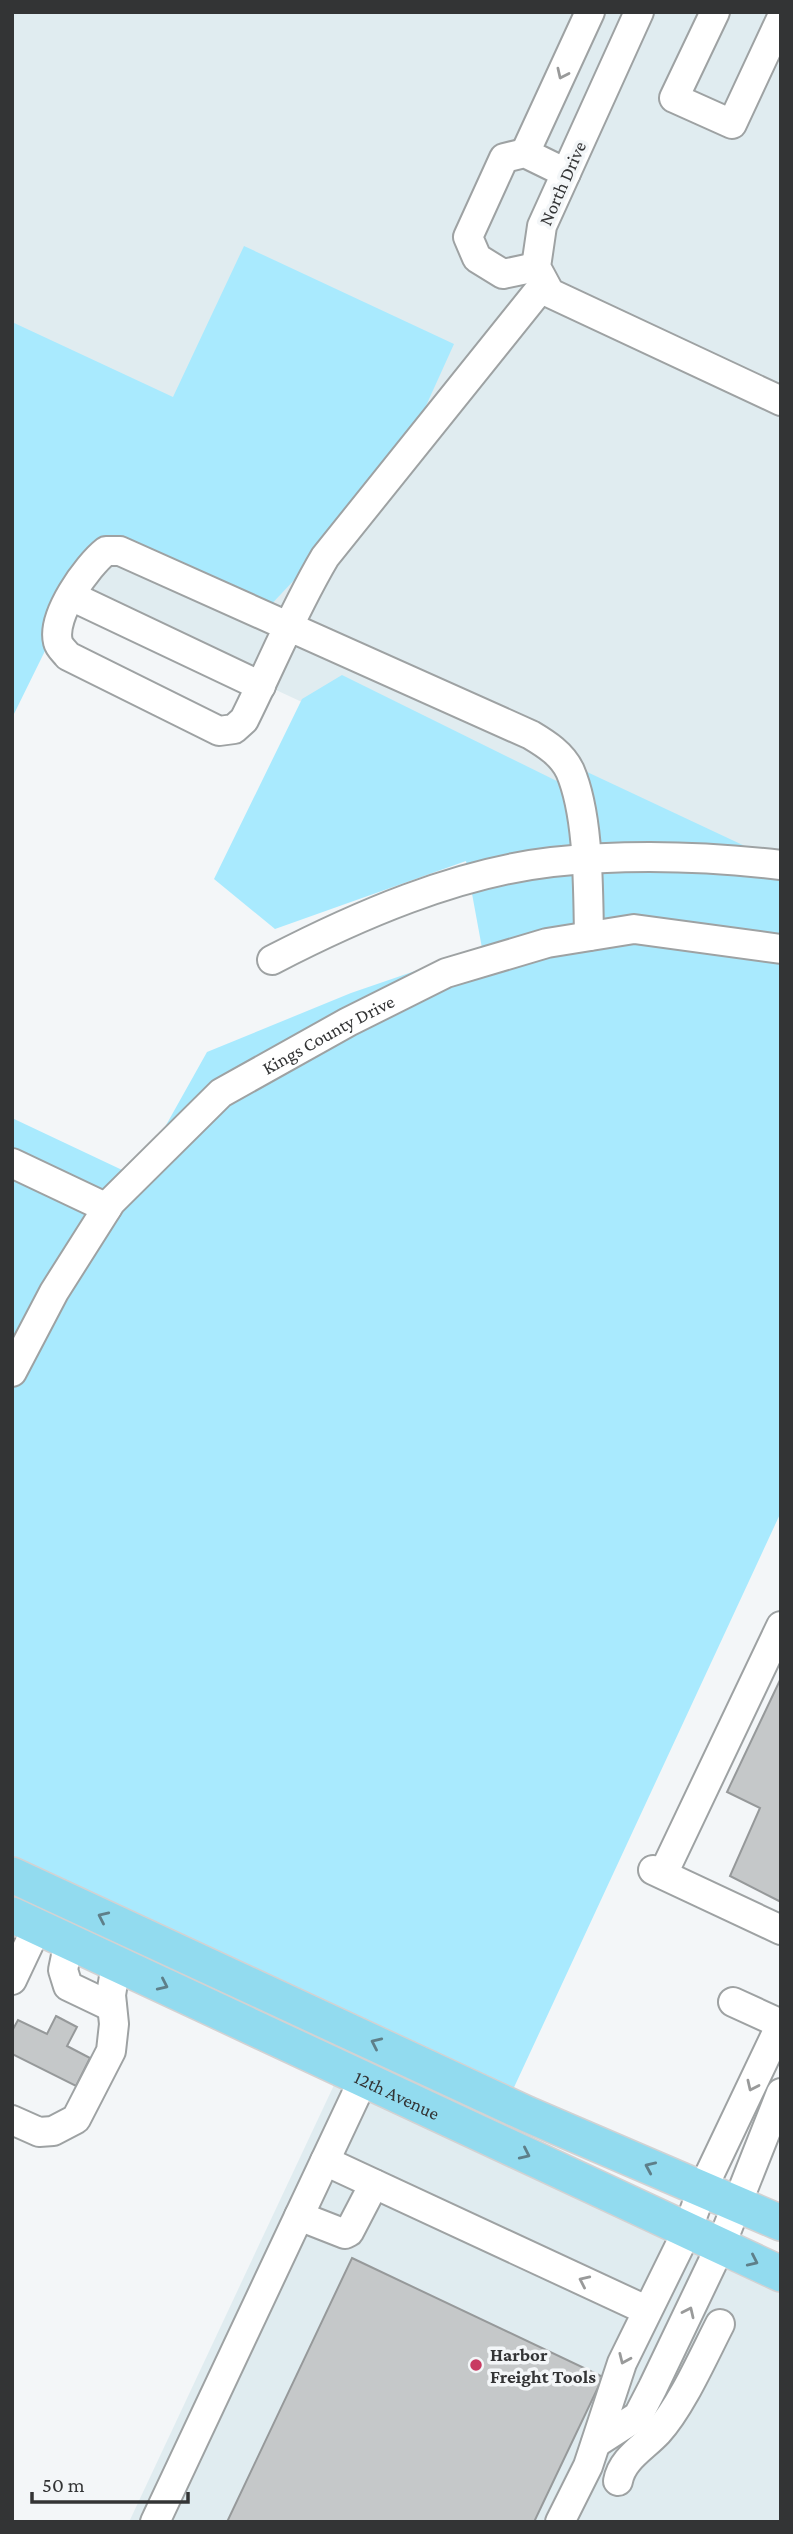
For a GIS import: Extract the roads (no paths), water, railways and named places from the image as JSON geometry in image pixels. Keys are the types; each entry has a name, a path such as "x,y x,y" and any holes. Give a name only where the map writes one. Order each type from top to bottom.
{"main road":[{"name":"12th Avenue","path":"12,1875 527,2114 781,2223"},
{"name":"12th Avenue","path":"25,1921 781,2274"},
{"path":"364,2078 386,2075 412,2080 505,2120 527,2114"}],"street":[{"path":"525,153 590,12"},
{"name":"North Drive","path":"540,275 541,226 639,12"},
{"path":"715,12 674,98 732,124 781,19"},
{"path":"540,275 503,274 477,258 468,237 504,158 525,153 566,173"},
{"path":"540,275 550,293 781,401"},
{"path":"540,275 326,558 292,625 261,686 244,720 234,729 219,731 68,656 58,643 59,626 71,596 91,563 106,551 120,551 292,625 531,735 553,749 569,769 577,794 587,860 589,936"},
{"path":"71,596 261,686"},
{"path":"272,960 323,934 397,902 495,873 550,862 714,857 781,865"},
{"name":"Kings County Drive","path":"12,1372 54,1292 107,1208 221,1093 348,1022 446,973 547,943 634,929 781,949"},
{"path":"12,1163 107,1208"},
{"path":"781,1626 658,1872 781,1930"},
{"path":"12,1980 25,1921"},
{"path":"69,1941 63,1970 68,1986 112,2007"},
{"path":"12,2120 39,2132 53,2130 76,2119 111,2051 111,1995 116,1964"},
{"path":"560,2522 596,2443 608,2399 646,2310 687,2231 702,2190 781,2024 733,2002"},
{"path":"155,2522 364,2078"},
{"path":"596,2443 638,2416 720,2247 781,2093"},
{"path":"325,2161 646,2310"},
{"path":"299,2216 345,2234 349,2232 374,2184"},
{"path":"618,2481 620,2471 630,2458 660,2430 720,2324"}],"place":[{"name":"Harbor Freight Tools","path":"476,2365"}]}
